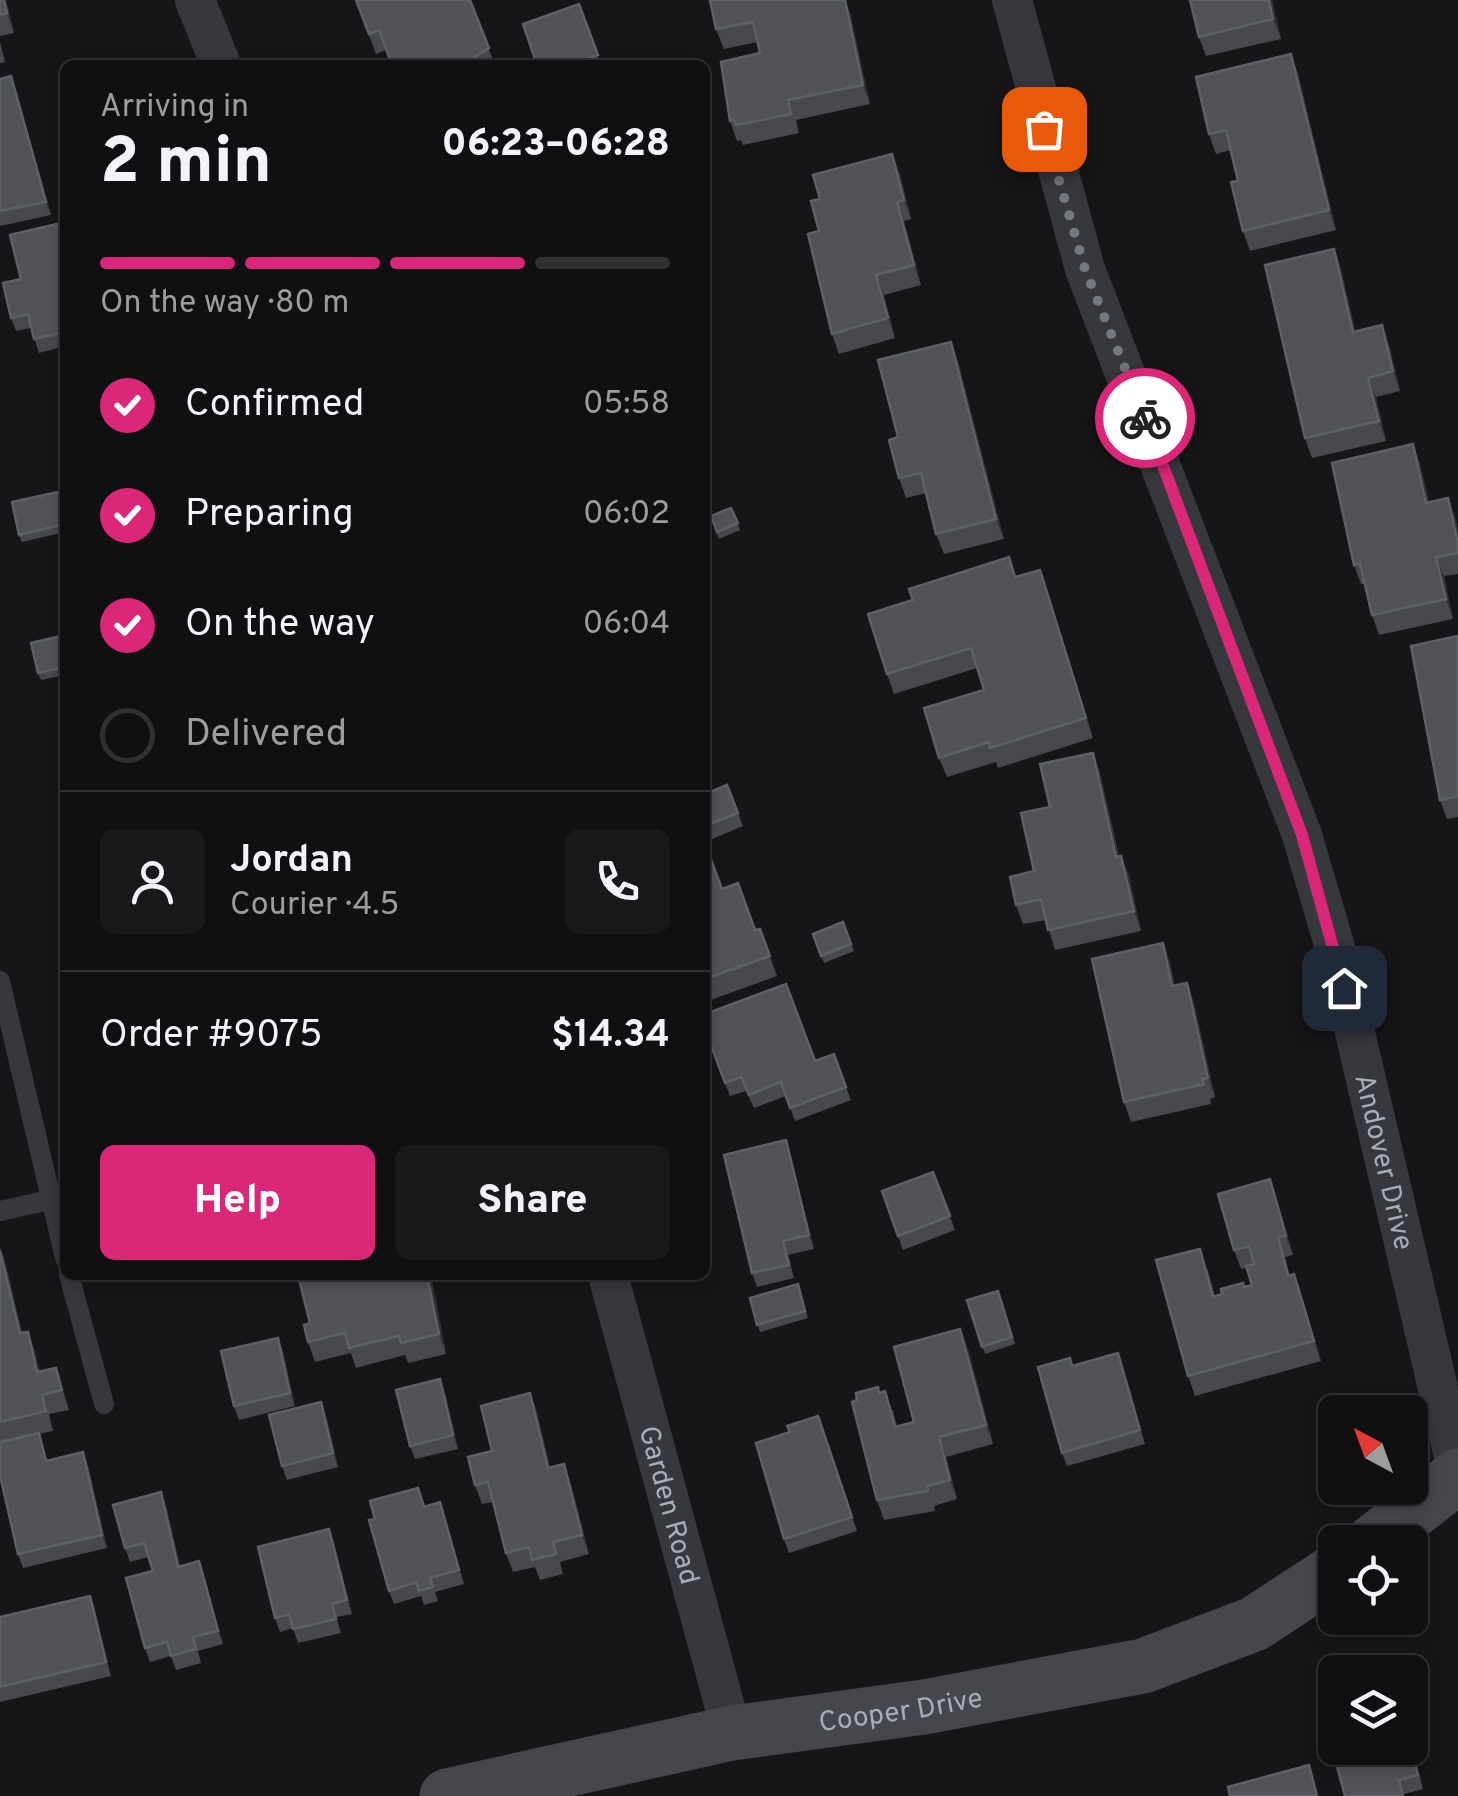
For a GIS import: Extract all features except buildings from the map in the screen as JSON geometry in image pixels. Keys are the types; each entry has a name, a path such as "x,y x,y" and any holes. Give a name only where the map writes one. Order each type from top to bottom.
{"street":[{"path":"195,0 219,60"},
{"name":"Andover Drive","path":"1012,0 1085,269 1302,835 1336,951 1458,1475"},
{"name":"Garden Road","path":"609,1280 732,1733"},
{"path":"1394,1525 1458,1475"},
{"name":"Cooper Drive","path":"447,1796 732,1733 924,1708 1143,1666 1254,1624 1318,1582"}],"lane":[{"path":"0,981 60,1239"},
{"path":"0,1211 50,1200"},
{"path":"71,1280 104,1404"}],"way so far":[{"path":"1044,129 1085,269 1145,418"}],"route":[{"path":"1145,418 1302,835 1344,988"}]}
